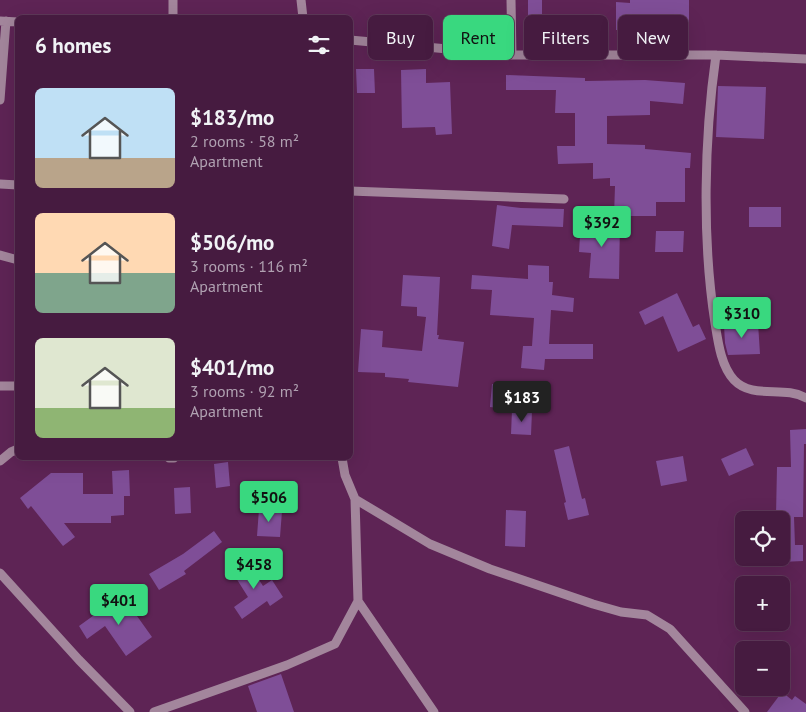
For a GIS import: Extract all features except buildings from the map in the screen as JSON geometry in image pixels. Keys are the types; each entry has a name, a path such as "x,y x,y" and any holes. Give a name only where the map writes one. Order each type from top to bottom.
{"street":[{"path":"173,0 173,15"},
{"path":"301,0 303,15"},
{"path":"511,0 511,15"},
{"path":"0,100 3,21"},
{"path":"353,40 443,49"},
{"path":"514,55 716,55 806,59"},
{"path":"716,55 711,103 707,207 712,300 718,340 725,366 734,380 744,388 760,392 792,393 806,398"},
{"path":"0,184 15,185"},
{"path":"353,191 564,199"},
{"path":"0,255 15,259"},
{"path":"0,386 15,386"},
{"path":"0,461 15,450"},
{"path":"154,712 287,665 335,644 358,602 355,499 345,475 342,460"},
{"path":"355,499 430,544 463,559 593,604 621,612 647,615 655,618 670,629 745,712"},
{"path":"0,573 78,660 130,712"},
{"path":"358,602 434,712"}]}
